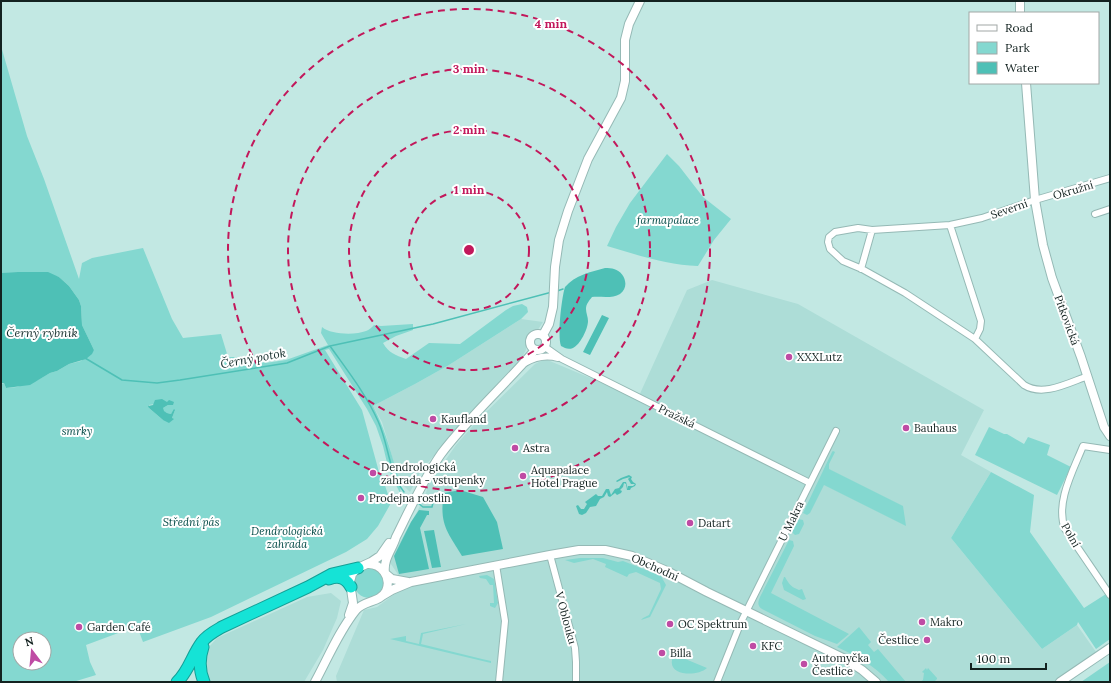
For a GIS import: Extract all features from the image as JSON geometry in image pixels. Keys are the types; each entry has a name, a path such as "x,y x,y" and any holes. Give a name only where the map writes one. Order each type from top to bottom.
{"highway":[{"path":"177,682 188,669 203,641 217,630 308,587 336,572 362,566"},
{"path":"308,587 337,576 344,579 351,588"},
{"path":"204,682 200,667 201,654 206,642 217,630"}],"street":[{"path":"543,335 550,322 558,240 588,159 621,98 625,81 624,40 629,24 640,1"},
{"path":"1020,1 1020,12"},
{"name":"Pitkovická","path":"1026,84 1035,200 1044,246 1052,278 1110,436"},
{"name":"Okružní","path":"1035,200 1110,178"},
{"name":"Severní","path":"860,269 842,261 830,249 828,242 829,237 835,232 858,228 872,230 950,225 982,218 1035,200"},
{"path":"1095,214 1110,209"},
{"path":"950,225 981,321 980,329 974,339"},
{"path":"872,230 860,269 905,293 974,339 1024,385 1037,391 1050,389 1088,376"},
{"path":"535,350 531,346 531,338 537,334 543,335"},
{"path":"315,682 346,625 357,609 362,605 382,596 387,587 386,561 424,480 441,454 470,419 535,350 545,347 546,340 543,335"},
{"name":"Pražská","path":"545,347 562,359 810,483"},
{"path":"520,367 539,357 550,356 562,359"},
{"name":"U Makra","path":"717,682 747,611 836,431"},
{"name":"Polní","path":"1110,450 1082,446 1064,498 1061,519 1065,529 1110,595"},
{"path":"346,625 353,604 351,577 362,566 380,556 390,542 396,537"},
{"name":"Obchodní","path":"382,596 411,582 579,550 605,550 632,556 667,571 846,659 876,682"},
{"name":"V Oblouku","path":"550,555 575,648 576,682"},
{"path":"496,565 505,621 499,682"},
{"path":"362,566 377,566 386,574"},
{"name":"Obchodní","path":"386,574 392,579 411,582"},
{"path":"351,588 356,596 361,599 372,601"},
{"path":"1060,682 1110,648"}],"shaded area":[{"path":"712,280 798,304 984,410 961,455 991,472 951,538 1042,649 1077,625 1101,659 1069,682 337,682 336,676 364,610 377,607 396,593 399,576 389,561 418,510 428,485 456,445 478,420 535,364 545,359 638,398 687,290"},
{"path":"521,319 543,322 537,331 528,335 526,350 520,361 422,469 410,492 401,483 395,468 382,422 373,406 449,365"},
{"path":"331,593 341,601 337,618 323,650 304,682 210,682 205,669 206,654 209,647 217,638 307,597"}],"green space":[{"path":"1,46 27,136 44,179 79,279 82,263 92,258 143,248 172,319 183,338 221,334 228,357 249,357 265,363 286,360 328,345 321,333 322,327 331,332 350,334 366,331 374,325 413,324 413,330 396,336 383,343 393,353 406,359 429,343 460,344 513,306 522,304 527,307 528,312 521,319 449,365 373,406 386,435 399,479 400,493 389,471 376,426 329,349 325,350 362,410 379,472 391,503 378,526 367,539 346,552 211,617 143,642 137,626 86,645 90,662 96,675 73,682 1,682 1,384 4,383 6,388 17,387 38,380 69,364 81,361 94,350 82,325 81,306 79,300 69,286 59,277 39,272 1,273","holes":["167,402 171,405 163,408 163,411 171,414 175,410 172,418 163,420 149,408 149,405"]},
{"name":"farmapalace","path":"667,154 679,166 703,197 731,219 714,240 698,266 663,262 607,246 630,203"},
{"path":"989,427 1007,434 1024,444 1028,437 1050,445 1047,455 1071,467 1057,495 975,455"},
{"path":"833,451 835,452 829,464 829,469 903,506 906,526 824,485 810,513 807,515 803,513"},
{"path":"991,472 1034,495 1030,532 1084,608 1106,594 1110,600 1110,639 1096,649 1078,622 1077,625 1042,649 951,538"},
{"path":"798,519 803,520 804,524 799,534 795,535 792,532"},
{"path":"789,540 793,541 794,546 771,593 849,634 837,644 815,636 760,608 758,602 760,597"},
{"path":"580,558 603,558 618,562 623,561 661,576 666,585 650,617 641,620 649,615 661,589 660,583 636,572 629,574 627,577 605,567 606,564 593,559 574,563 565,560"},
{"path":"369,568 375,569 383,577 383,589 375,597 369,598 363,597 355,589 354,583 355,577 363,569"},
{"path":"487,575 494,579 498,603 495,608 490,606 490,603 494,603 493,585 490,585 486,579 480,578 479,576"},
{"path":"784,577 794,588 799,590 802,589 806,599 803,600 784,590 782,583"},
{"path":"466,624 423,634 421,644 491,661 491,663 390,639 406,636 406,641 419,644 421,633"},
{"path":"859,627 871,642 868,645 874,652 878,649 906,682 889,682 878,671 865,662 837,647"},
{"path":"674,655 707,668 696,673 682,673 673,667 672,662"},
{"path":"1110,662 1110,682 1081,682"},
{"path":"926,668 927,670 928,668 937,678 934,682 920,682 923,680 924,673 922,672"}],"water":[{"path":"605,268 613,269 621,273 625,280 625,288 617,296 592,297 586,310 588,324 581,340 571,349 561,346 561,307 565,287 578,277"},
{"name":"Černý rybník","path":"48,272 59,277 69,286 79,300 81,306 82,325 94,350 86,359 69,364 30,385 6,388 4,383 1,383 1,273"},
{"path":"602,315 609,318 590,355 583,352"},
{"path":"162,399 167,402 169,400 174,402 173,405 168,405 163,408 164,411 171,414 174,409 175,410 172,418 174,419 169,423 163,420 148,406 153,405 155,400"},
{"path":"629,475 636,484 630,490 627,490 626,484 624,483 620,490 622,491 621,493 617,495 615,493 610,497 608,496 607,492 596,506 590,507 586,513 582,515 579,514 576,506 578,505 581,509 584,509 587,504 585,502 596,494 598,496 602,496 606,489 609,489 611,495 623,482 626,482 628,489 628,486 633,486 635,484 631,484 628,479 630,477 617,482 616,481"},
{"path":"460,490 483,497 497,522 503,549 462,556 449,535 444,523 442,508 443,499 434,498 434,495"},
{"path":"419,510 429,511 429,515 427,515 420,528 429,569 399,574 394,556 411,522"},
{"path":"434,530 441,567 432,568 424,531"}],"waterway":[{"name":"Černý potok","path":"557,291 563,289"},
{"name":"Černý potok","path":"85,358 122,380 157,383 180,380 287,363 330,346 433,324 552,292"},
{"path":"330,346 368,401 382,430 392,467 404,492"},
{"path":"418,503 423,507 432,507 434,498"}],"place":[{"name":"XXXLutz","path":"789,357"},
{"name":"Kaufland","path":"433,419"},
{"name":"Bauhaus","path":"906,428"},
{"name":"Astra","path":"515,448"},
{"name":"Dendrologická zahrada - vstupenky","path":"373,473"},
{"name":"Aquapalace Hotel Prague","path":"523,476"},
{"name":"Prodejna rostlin","path":"361,498"},
{"name":"Datart","path":"690,523"},
{"name":"Makro","path":"922,622"},
{"name":"OC Spektrum","path":"670,624"},
{"name":"Garden Café","path":"79,627"},
{"name":"Čestlice","path":"927,640"},
{"name":"KFC","path":"753,646"},
{"name":"Billa","path":"662,653"},
{"name":"Automyčka Čestlice","path":"804,664"}],"park label":[{"name":"smrky","path":"77,431"},
{"name":"Střední pás","path":"191,522"},
{"name":"Dendrologická zahrada","path":"287,537"}]}
